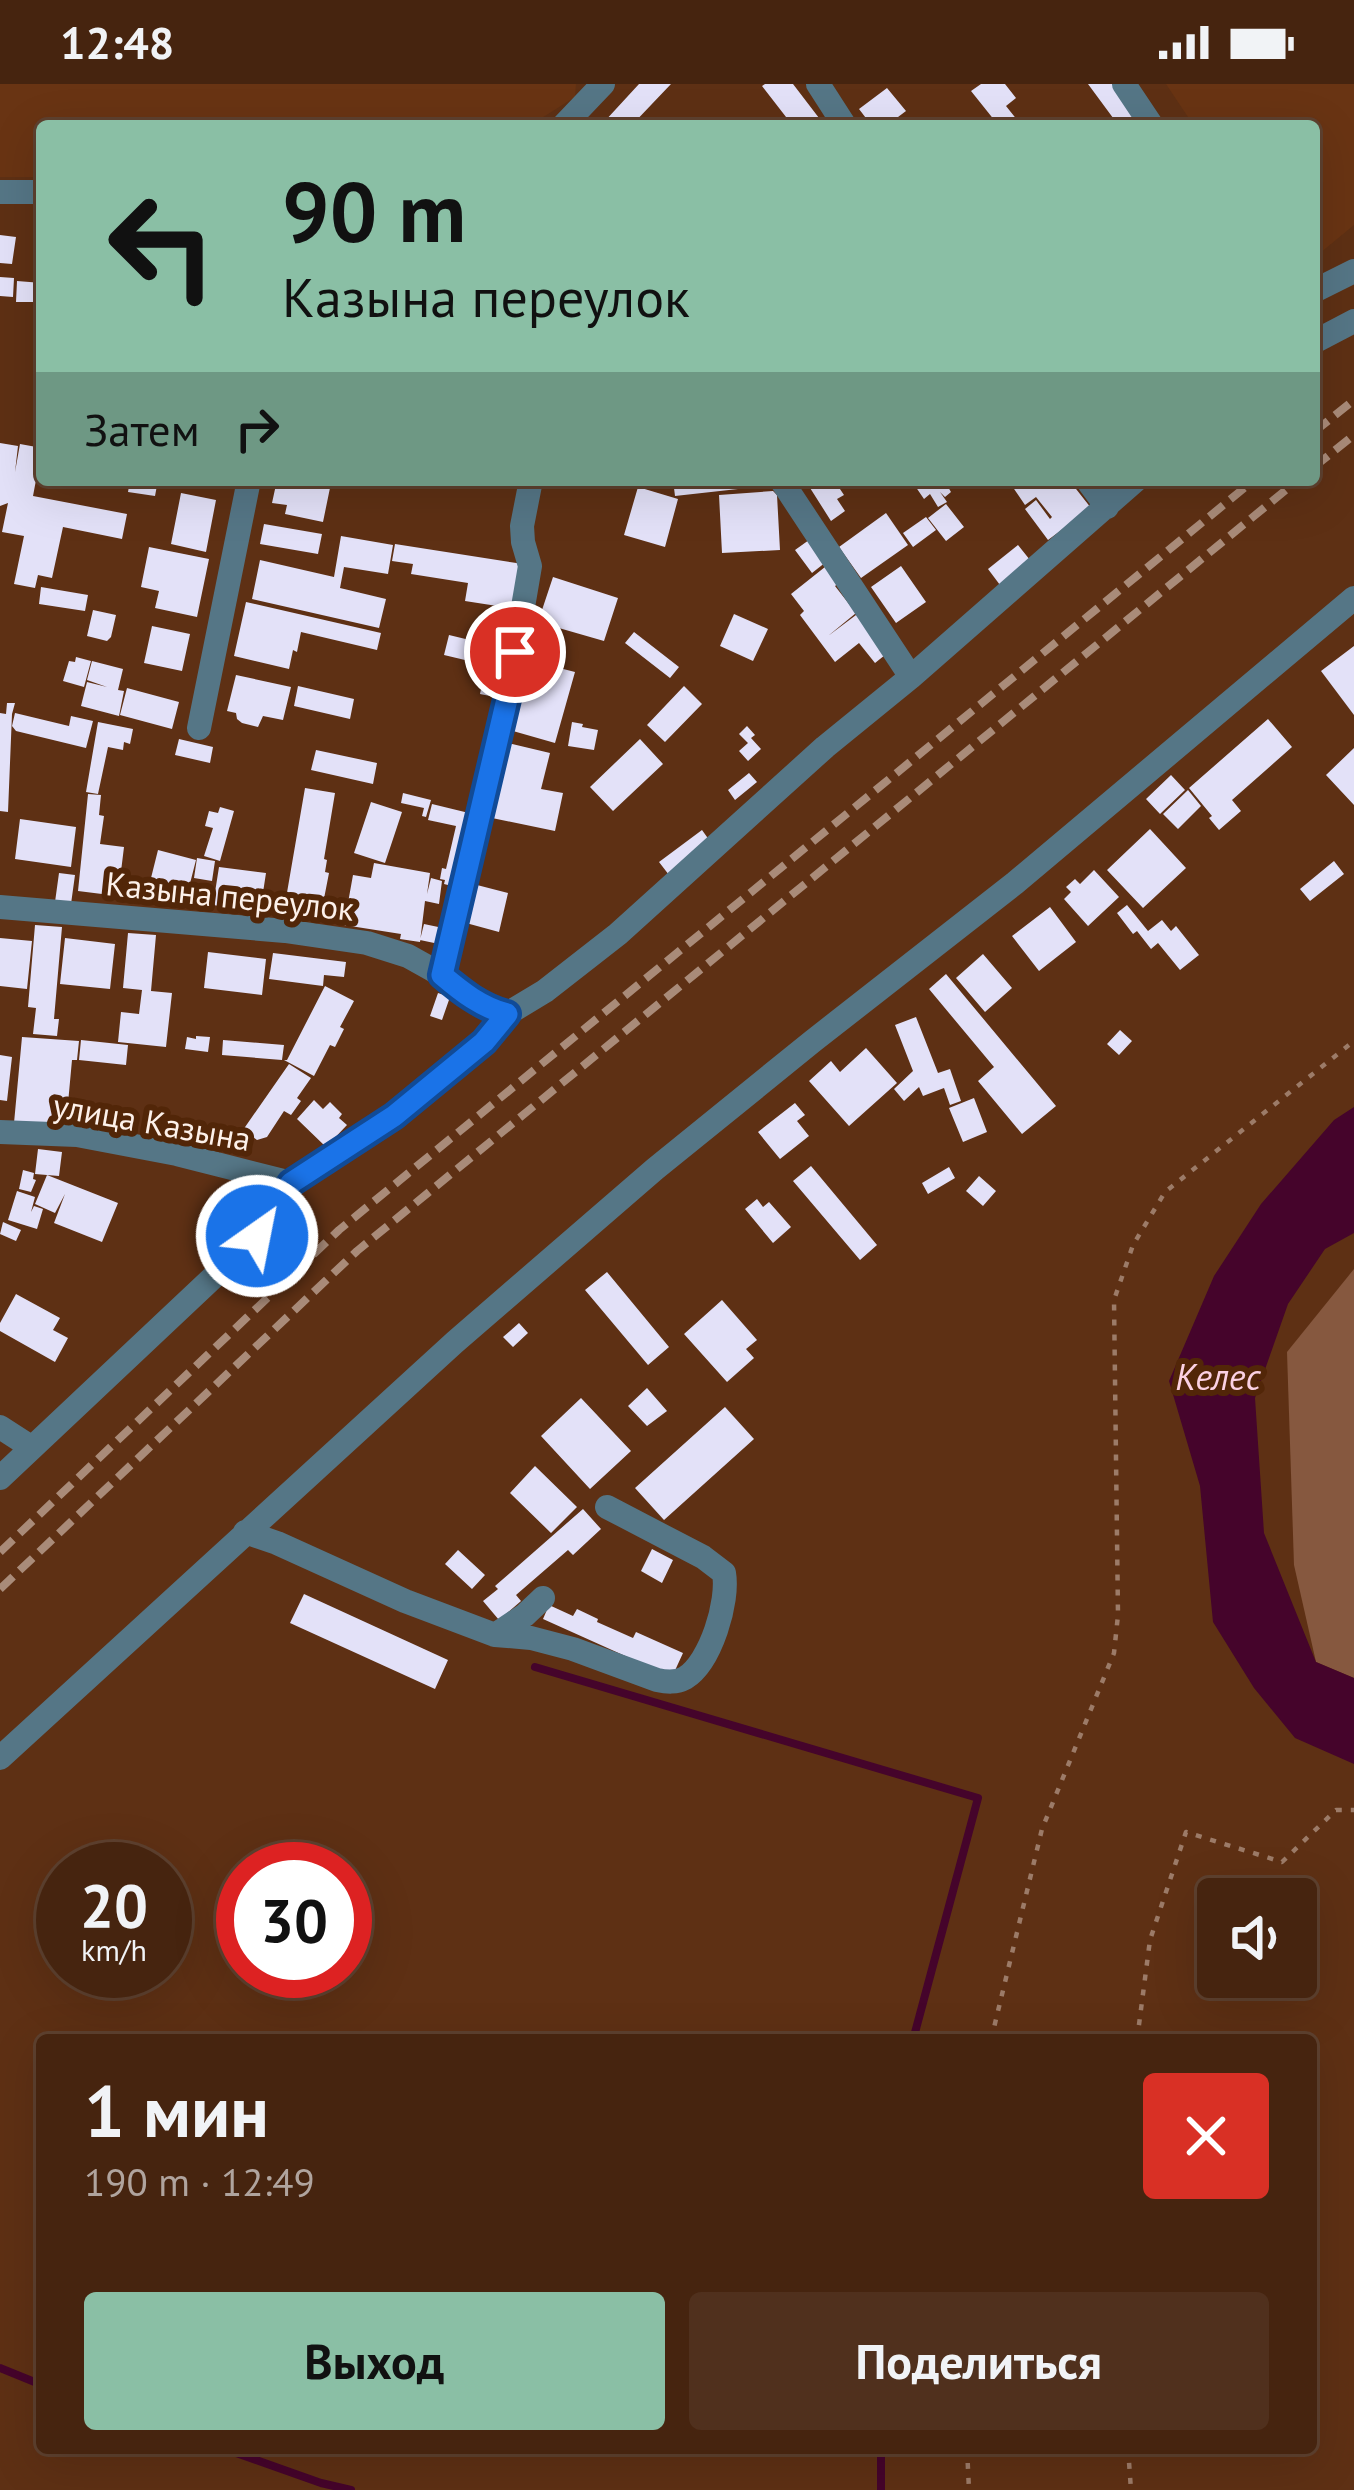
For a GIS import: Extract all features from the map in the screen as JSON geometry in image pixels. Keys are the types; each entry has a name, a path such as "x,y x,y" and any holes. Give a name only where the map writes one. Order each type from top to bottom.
{"street":[{"path":"569,120 603,84"},
{"path":"818,84 841,120"},
{"path":"1124,84 1148,120"},
{"path":"0,192 36,193"},
{"path":"1320,288 1354,271"},
{"path":"1320,339 1354,321"},
{"path":"199,728 248,486"},
{"path":"442,975 508,695 530,566 522,526 531,486"},
{"path":"785,486 911,676"},
{"path":"1091,486 1107,507"},
{"path":"0,1478 257,1236 291,1183 394,1116 484,1042 507,1014 545,992 618,934 792,776 1130,486"},
{"path":"0,1758 438,1358 655,1169 1015,883 1354,598"},
{"name":"Казына переулок","path":"0,907 285,931 368,943 408,956 466,995 507,1014"},
{"name":"улица Казына","path":"0,1132 77,1135 291,1183"},
{"path":"0,1427 32,1447"},
{"path":"245,1532 495,1635 531,1638 669,1682 682,1680 713,1640 726,1588 724,1573 703,1557 607,1507"},
{"path":"495,1635 543,1598"}],"path":[{"path":"992,2034 1042,1828 1114,1653 1118,1615 1114,1300 1133,1245 1165,1192 1354,1041"},
{"path":"1138,2034 1150,1940 1186,1832 1282,1862 1336,1810 1354,1810"},
{"path":"967,2454 969,2490"},
{"path":"1128,2454 1131,2490"}],"shaded area":[{"path":"0,84 576,84 575,97 539,120 36,120 36,177 0,177"},
{"path":"1166,84 1354,84 1354,225 1320,253 1320,120 1190,120"},
{"path":"1354,1269 1354,1678 1316,1662 1294,1565 1287,1352"}],"water":[{"name":"Келес","path":"1354,1107 1354,1233 1325,1249 1288,1304 1255,1398 1264,1533 1316,1662 1354,1678 1354,1764 1295,1738 1254,1688 1213,1622 1200,1486 1169,1381 1214,1276 1261,1204 1334,1120"}],"building":[{"path":"639,84 671,84 637,120 606,120"},
{"path":"793,84 819,118 788,120 762,86"},
{"path":"981,84 1005,84 1016,98 1006,106 1017,120 994,120 971,91"},
{"path":"1088,84 1113,84 1136,115 1115,120"},
{"path":"887,88 906,111 894,120 867,120 859,109"},
{"path":"0,235 16,237 12,264 0,263"},
{"path":"0,277 14,278 13,297 0,296"},
{"path":"17,281 36,283 36,302 16,302"},
{"path":"0,443 18,446 15,472 20,444 36,447 33,496 127,514 122,539 63,527 52,578 38,575 35,588 14,584 24,536 2,532 8,503 0,506"},
{"path":"129,486 157,486 155,496 128,492"},
{"path":"276,486 330,486 323,522 285,514 287,505 272,503"},
{"path":"674,486 756,487 675,496"},
{"path":"809,486 838,486 844,495 837,499 845,511 831,521"},
{"path":"915,486 948,486 951,492 945,497 940,492 947,502 938,507 930,494 924,499"},
{"path":"1012,486 1074,486 1091,508 1048,540 1025,509 1036,500 1052,517 1036,497 1025,505"},
{"path":"638,487 678,499 665,547 624,535"},
{"path":"773,491 780,550 722,553 719,495"},
{"path":"181,493 216,500 206,552 171,544"},
{"path":"946,504 964,527 946,541 928,518"},
{"path":"886,513 908,545 861,578 839,547"},
{"path":"926,517 936,530 913,547 903,533"},
{"path":"264,524 322,534 318,554 260,544"},
{"path":"341,536 393,545 388,574 344,567 340,588 386,599 379,628 252,599 260,560 334,577"},
{"path":"809,540 826,562 812,573 795,550"},
{"path":"395,544 523,564 516,609 465,601 468,583 411,574 413,564 392,561"},
{"path":"1018,545 1030,560 1000,585 988,569"},
{"path":"149,547 209,559 197,617 155,608 159,591 141,587"},
{"path":"830,563 843,580 835,586 856,613 828,636 860,612 890,651 875,663 859,643 835,662 800,615 804,611 791,594"},
{"path":"901,566 926,602 896,623 871,587"},
{"path":"553,577 618,598 604,641 538,622"},
{"path":"41,587 88,595 85,611 39,604"},
{"path":"246,602 381,633 377,650 301,632 289,669 234,656"},
{"path":"93,610 116,615 107,641 87,636"},
{"path":"734,614 768,629 753,661 720,646"},
{"path":"152,626 190,634 182,671 144,663"},
{"path":"634,632 679,667 670,678 625,643"},
{"path":"449,635 507,649 495,697 480,694 486,665 444,655"},
{"path":"532,640 555,648 550,663 527,654"},
{"path":"1354,646 1354,715 1321,671"},
{"path":"76,657 91,661 84,687 63,681 69,661 75,662"},
{"path":"92,661 123,669 119,716 81,706 87,682 107,687 87,680"},
{"path":"532,661 575,672 555,743 513,731"},
{"path":"236,675 291,687 283,720 263,716 258,727 242,723 236,713 227,711"},
{"path":"298,686 354,699 350,719 294,706"},
{"path":"684,686 702,704 665,742 647,725"},
{"path":"127,688 179,702 172,729 120,715"},
{"path":"7,703 15,703 8,812 0,811 0,713 6,714"},
{"path":"15,713 69,726 71,716 93,721 86,748 16,731 12,726"},
{"path":"1268,719 1292,747 1232,800 1241,811 1219,830 1189,788"},
{"path":"98,722 133,729 130,744 124,742 123,750 108,747 98,794 86,792"},
{"path":"572,722 598,730 594,750 568,746"},
{"path":"747,726 761,749 748,761 739,751 748,743 739,734"},
{"path":"179,739 213,747 210,763 175,755"},
{"path":"640,739 663,764 613,811 590,787"},
{"path":"508,743 550,753 541,789 563,793 555,831 492,818"},
{"path":"1354,748 1354,805 1326,775"},
{"path":"316,750 377,763 373,784 311,770"},
{"path":"749,773 757,782 735,800 728,790"},
{"path":"1171,775 1185,790 1160,814 1146,799"},
{"path":"305,788 335,793 324,859 329,873 318,918 284,910"},
{"path":"1188,790 1201,806 1178,829 1163,814"},
{"path":"403,793 431,800 426,817 422,816 424,808 401,803"},
{"path":"88,794 101,795 100,844 124,847 118,896 78,891"},
{"path":"371,802 402,812 385,863 354,853"},
{"path":"432,804 473,814 456,887 440,879 456,826 428,820"},
{"path":"220,807 234,811 220,861 204,856 213,828 205,826 209,811 218,813"},
{"path":"20,819 76,827 71,867 15,859"},
{"path":"1150,829 1186,868 1143,908 1107,870"},
{"path":"702,830 712,844 669,875 659,862"},
{"path":"158,850 196,860 185,903 147,894"},
{"path":"197,858 215,861 212,881 194,878"},
{"path":"1334,861 1344,874 1310,901 1300,889"},
{"path":"374,863 430,873 427,894 431,878 442,881 439,904 425,901 420,942 400,939 401,934 344,925 353,875 371,878"},
{"path":"219,867 266,873 260,912 213,905"},
{"path":"1094,870 1119,897 1088,926 1064,899 1071,892 1066,887 1075,879 1080,884"},
{"path":"59,873 75,875 71,904 55,902"},
{"path":"477,885 508,893 499,932 466,923"},
{"path":"1127,905 1148,931 1162,920 1171,931 1176,926 1199,955 1180,970 1158,943 1151,949 1137,931 1133,934 1117,913"},
{"path":"1050,907 1076,942 1039,971 1012,936"},
{"path":"424,924 443,928 439,944 420,940"},
{"path":"35,925 62,927 54,1019 59,1019 57,1036 33,1034 36,1008 28,1007"},
{"path":"128,933 156,935 151,991 172,993 166,1047 118,1042 121,1012 139,1014 142,990 123,988"},
{"path":"0,938 32,941 27,989 0,986"},
{"path":"65,938 115,944 110,989 60,984"},
{"path":"208,952 266,959 262,995 204,988"},
{"path":"273,953 346,962 344,977 324,975 323,986 269,979"},
{"path":"983,954 1012,988 985,1012 956,978"},
{"path":"946,974 1056,1106 1022,1134 978,1081 994,1067 929,989"},
{"path":"325,986 354,1001 335,1047 330,1045 314,1076 284,1060"},
{"path":"438,993 450,997 442,1020 430,1016"},
{"path":"916,1017 938,1073 950,1069 961,1101 950,1105 944,1088 923,1096 919,1087 904,1101 894,1089 913,1071 895,1025"},
{"path":"1120,1030 1132,1041 1119,1055 1107,1044"},
{"path":"22,1037 79,1041 77,1060 72,1060 66,1125 14,1123"},
{"path":"187,1037 210,1037 208,1052 185,1049"},
{"path":"81,1040 128,1045 126,1065 79,1060"},
{"path":"223,1040 284,1045 282,1060 222,1055"},
{"path":"866,1048 897,1083 849,1126 809,1081 831,1061 840,1072"},
{"path":"0,1055 12,1057 7,1101 0,1100"},
{"path":"289,1064 311,1078 291,1115 284,1111 267,1137 257,1140 243,1130"},
{"path":"974,1098 987,1132 963,1142 949,1108"},
{"path":"314,1100 323,1109 330,1102 347,1125 326,1147 297,1119"},
{"path":"795,1103 805,1115 797,1121 809,1136 780,1159 758,1132"},
{"path":"38,1149 62,1152 59,1176 35,1174"},
{"path":"811,1166 877,1245 860,1260 793,1181"},
{"path":"949,1167 955,1178 928,1194 922,1183"},
{"path":"23,1170 34,1173 31,1192 19,1189"},
{"path":"47,1175 118,1203 102,1242 54,1223 65,1194 55,1213 35,1204"},
{"path":"979,1176 996,1191 983,1206 966,1191"},
{"path":"17,1191 35,1197 31,1212 34,1206 43,1209 37,1229 8,1220"},
{"path":"757,1199 763,1207 769,1202 791,1227 773,1243 745,1209"},
{"path":"3,1222 21,1230 16,1241 0,1234"},
{"path":"607,1272 669,1347 648,1365 585,1290"},
{"path":"16,1294 60,1318 53,1330 68,1338 55,1362 0,1331"},
{"path":"722,1300 757,1340 746,1349 754,1358 727,1382 684,1334"},
{"path":"519,1323 528,1333 513,1347 503,1337"},
{"path":"647,1388 667,1411 647,1426 628,1406"},
{"path":"581,1398 631,1451 590,1489 541,1436"},
{"path":"725,1407 754,1439 664,1520 635,1488"},
{"path":"535,1466 577,1507 551,1533 510,1493"},
{"path":"583,1509 601,1529 573,1555 568,1550 516,1595 521,1601 499,1620 483,1601"},
{"path":"652,1549 673,1560 662,1583 641,1571"},
{"path":"458,1550 485,1575 472,1589 445,1564"},
{"path":"304,1594 448,1660 435,1689 290,1623"},
{"path":"549,1605 573,1616 577,1609 633,1638 636,1632 683,1653 672,1677 543,1619"}],"waterway":[{"path":"535,1667 978,1798 915,2034"},
{"path":"0,2368 36,2383"},
{"path":"239,2454 351,2490"},
{"path":"881,2454 881,2490"}],"railway":[{"path":"1320,427 1354,400"},
{"path":"1320,462 1354,435"},
{"path":"0,1552 339,1230 1247,486"},
{"path":"0,1589 357,1251 1291,486"}],"route":[{"path":"257,1236 291,1183 394,1116 484,1042 507,1014 466,995 442,975 515,652"}]}
